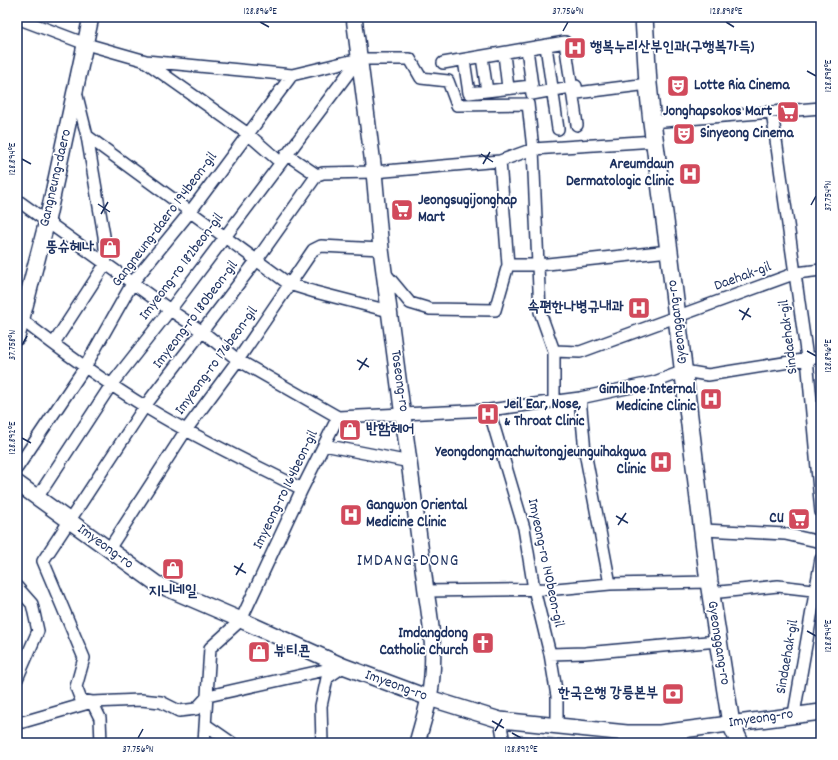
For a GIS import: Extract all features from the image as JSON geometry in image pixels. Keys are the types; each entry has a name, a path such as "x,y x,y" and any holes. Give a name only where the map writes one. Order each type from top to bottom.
{"main road":[{"name":"Gyeonggang-ro","path":"644,17 652,122 704,530 709,587 731,724 740,743"}],"street":[{"name":"Gangneung-daero","path":"17,337 19,317 47,221 91,17"},
{"name":"Toseong-ro","path":"354,17 374,172 381,249 426,591 432,623 434,656 429,698 417,743"},
{"path":"17,18 86,44 146,61 292,75 359,59 410,58 421,78 448,81 457,105 528,104 533,149 540,312 554,352 554,401"},
{"path":"443,63 504,54 565,42 577,124"},
{"path":"546,46 558,130"},
{"path":"526,49 539,131"},
{"path":"504,54 508,88"},
{"path":"482,57 487,91"},
{"name":"Imyeong-ro 182beon-gil","path":"37,498 111,385 170,310 224,236 359,59"},
{"path":"464,60 469,93 531,86 533,93"},
{"path":"146,61 283,158 317,175 323,173 374,172 500,161 533,149 655,142"},
{"name":"Gangneung-daero 194beon-gil","path":"17,468 85,367 133,282 190,212 292,75"},
{"path":"533,93 553,91 576,86 577,93 648,84"},
{"path":"54,343 106,263 104,236 87,136 76,88"},
{"path":"652,122 821,108"},
{"name":"Sindaehak-gil","path":"772,112 807,358 821,512"},
{"path":"87,136 289,284 389,311"},
{"path":"385,274 410,303 430,309 495,310 508,265 500,161"},
{"name":"Imyeong-ro 180beon-gil","path":"92,702 81,700 76,687 84,658 43,561 145,406 256,261 317,175"},
{"path":"17,200 203,332 238,360 338,417 489,410 580,398 655,382 684,371 708,375 807,358 821,357"},
{"name":"Imyeong-ro 176beon-gil","path":"109,549 186,430 238,360 313,250 321,246 381,249"},
{"path":"508,265 538,265 669,251"},
{"name":"Daehak-gil","path":"554,352 580,352 796,273 821,270"},
{"path":"19,317 85,367 145,406 186,430 302,489"},
{"path":"580,398 585,452 610,584"},
{"name":"Imyeong-ro 140beon-gil","path":"489,410 524,528 534,589 550,654 557,696 557,726"},
{"name":"Imyeong-ro 164beon-gil","path":"241,620 302,489 338,417"},
{"path":"324,445 410,462"},
{"name":"Imyeong-ro","path":"17,483 157,584 343,666 429,698 500,720 627,733 660,738 731,724 794,714 821,712"},
{"path":"704,530 785,534 821,542"},
{"name":"Sindaehak-gil","path":"794,714 818,591 821,558"},
{"path":"426,591 534,589 610,584 709,587 778,586 818,591"},
{"path":"17,587 32,604 38,630 17,679"},
{"path":"204,743 210,648 241,620"},
{"path":"550,654 718,642"},
{"path":"17,721 24,722 92,702 141,700 161,702 179,711 196,709 208,696 343,666"},
{"path":"322,743 321,706 327,678 343,666"},
{"path":"92,702 100,718 101,743"},
{"path":"500,720 504,743"},
{"path":"206,725 232,743"}],"shaded area":[{"path":"515,735 612,743 516,743"}],"place":[{"name":"행복누리산부인과(구행복가득)","path":"575,48"},
{"name":"Lotte Ria Cinema","path":"678,86"},
{"name":"Jonghapsokos Mart","path":"788,112"},
{"name":"Sinyeong Cinema","path":"684,134"},
{"name":"Areumdaun Dermatologic Clinic","path":"690,174"},
{"name":"Jeongsugijonghap Mart","path":"402,210"},
{"name":"뚱슈헤나","path":"110,248"},
{"name":"속편한나병규내과","path":"639,308"},
{"name":"Gimilhoe Internal Medicine Clinic","path":"711,399"},
{"name":"Jeil Ear, Nose, & Throat Clinic","path":"488,414"},
{"name":"반함헤어","path":"350,430"},
{"name":"Yeongdongmachwitongjeunguihakgwa Clinic","path":"661,462"},
{"name":"Gangwon Oriental Medicine Clinic","path":"351,515"},
{"name":"CU","path":"799,519"},
{"name":"지니네일","path":"173,569"},
{"name":"Imdangdong Catholic Church","path":"483,643"},
{"name":"뷰티콘","path":"259,652"},
{"name":"한국은행 강릉본부","path":"673,694"}],"district":[{"name":"IMDANG-DONG","path":"408,562"}]}
